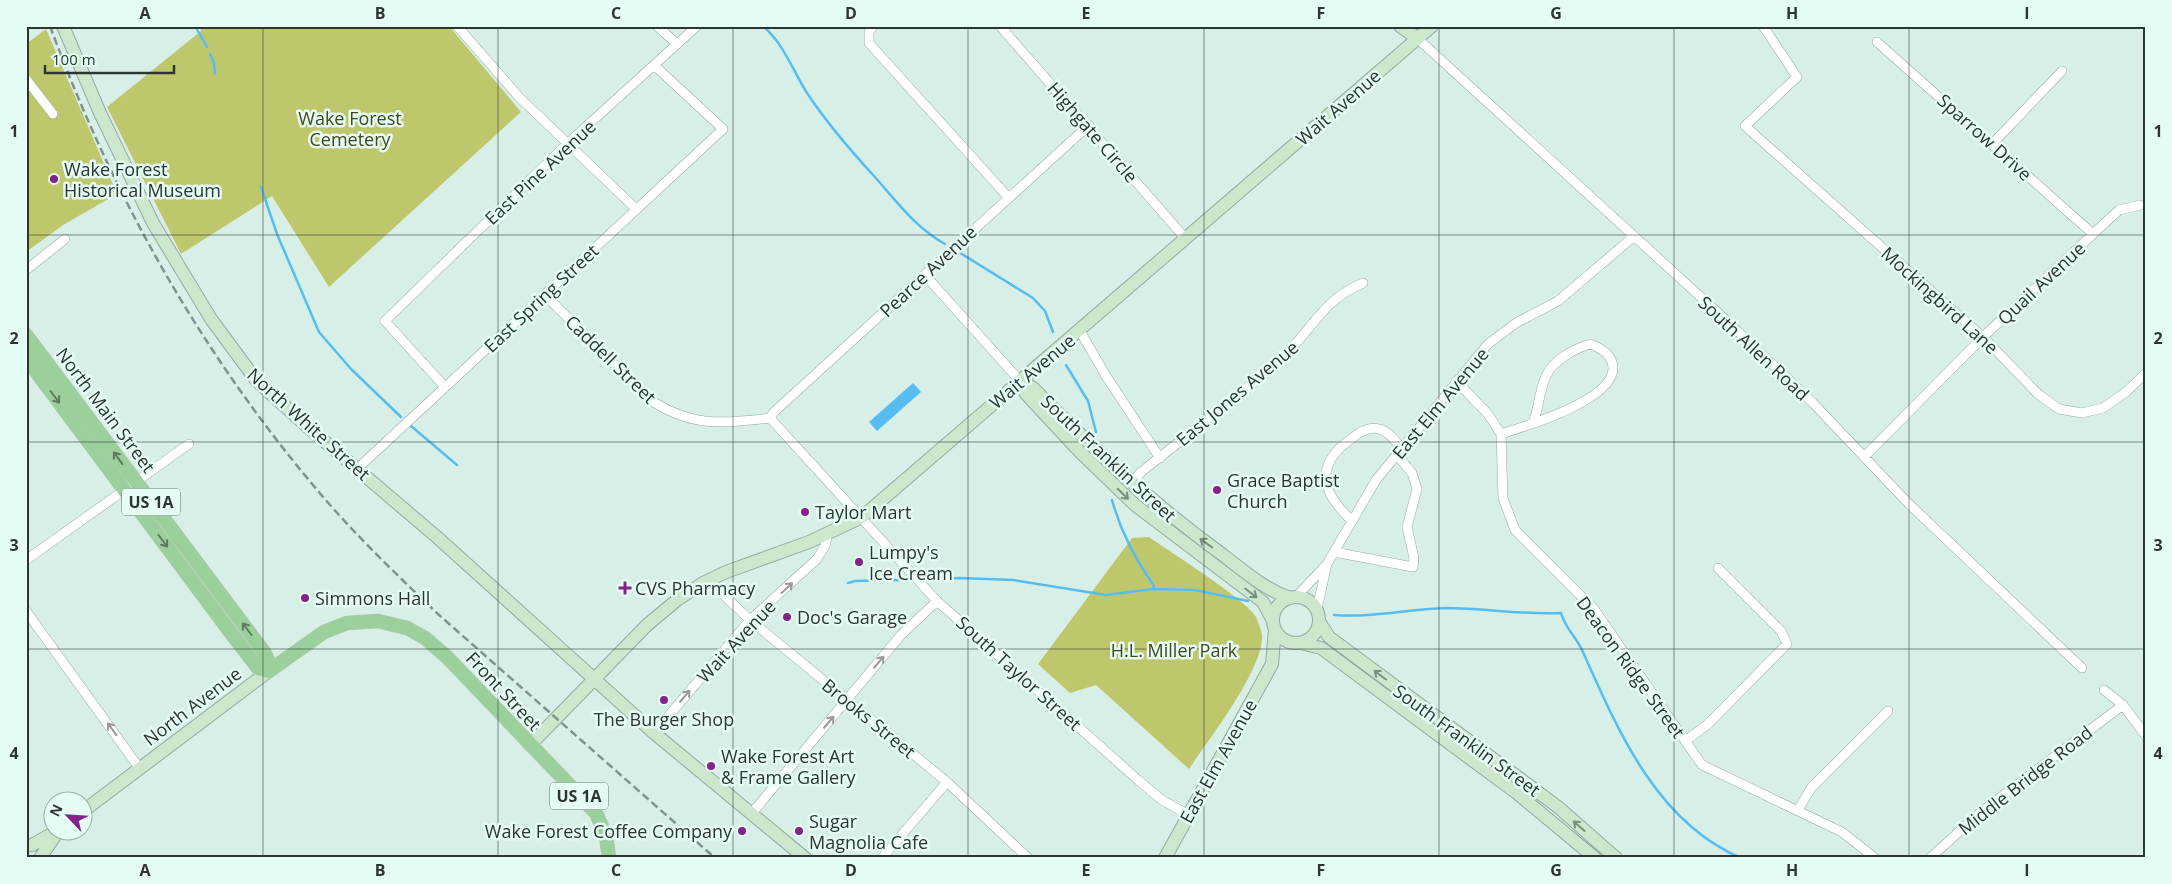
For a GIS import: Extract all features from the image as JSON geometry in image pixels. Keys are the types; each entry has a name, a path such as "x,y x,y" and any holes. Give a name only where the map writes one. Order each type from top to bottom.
{"main road":[{"name":"North Main Street","path":"26,335 130,486"},
{"name":"North Main Street","path":"26,358 264,652 268,660 269,671"},
{"name":"Front Street","path":"324,632 347,623 370,621 388,622 417,633 447,657 596,813 606,836 609,858"},
{"name":"North Avenue","path":"269,671 324,632"}],"street":[{"name":"North White Street","path":"63,26 139,196 211,319 256,380 595,678 654,733 805,858"},
{"path":"457,26 519,97 636,209"},
{"path":"657,26 677,44"},
{"name":"East Pine Avenue","path":"445,387 385,320 567,144 697,26"},
{"path":"873,26 869,32 869,43 1008,197"},
{"name":"Highgate Circle","path":"1000,26 1185,238"},
{"path":"1400,26 1417,38"},
{"name":"Wait Avenue","path":"654,733 750,620 817,559 825,546 828,534 862,518 1432,26"},
{"name":"Mockingbird Lane","path":"1763,26 1797,77 1745,126 1983,337 2038,394 2059,409 2082,413 2104,408 2146,374"},
{"name":"South Allen Road","path":"1417,38 1749,342 1908,502 2082,668"},
{"name":"Sparrow Drive","path":"1877,42 1993,143 2093,234"},
{"name":"East Spring Street","path":"358,468 723,129 655,66"},
{"path":"1993,143 2062,71"},
{"path":"26,79 53,114"},
{"name":"Pearce Avenue","path":"770,418 774,412 1088,125"},
{"name":"Quail Avenue","path":"1864,457 1983,337 2119,210 2140,205"},
{"name":"East Elm Avenue","path":"1293,597 1327,564 1376,480 1488,344 1516,324 1558,302 1633,237"},
{"path":"26,270 66,239"},
{"path":"925,275 1020,381"},
{"name":"East Jones Avenue","path":"1132,484 1160,458 1278,362 1302,339 1320,313 1334,299 1363,283"},
{"name":"Caddell Street","path":"545,295 649,399 662,408 692,420 710,423 734,423 770,418"},
{"path":"1080,331 1106,376 1160,458"},
{"path":"1456,381 1488,414 1501,434 1533,423 1577,406 1607,382 1613,372 1612,361 1607,352 1590,344 1580,347 1559,361 1545,377 1533,423"},
{"name":"South Franklin Street","path":"1020,381 1033,388 1132,484 1185,528 1271,591 1293,597"},
{"name":"South Franklin Street","path":"1020,381 1026,394 1121,492 1262,602 1274,625"},
{"name":"South Taylor Street","path":"770,418 937,601 1138,780 1162,800 1189,815"},
{"path":"1334,552 1414,567 1414,558 1407,527 1416,498 1416,479 1388,433 1379,429 1368,429 1346,443 1330,458 1326,471 1330,497 1352,521"},
{"name":"Deacon Ridge Street","path":"1501,434 1503,498 1515,530 1594,610 1702,765 1842,832 1875,858"},
{"path":"26,560 189,444"},
{"path":"530,745 660,613 708,580 828,534"},
{"name":"East Elm Avenue","path":"1317,609 1327,564"},
{"path":"1685,741 1707,725 1787,644 1781,631 1718,568"},
{"name":"Brooks Street","path":"708,580 750,620 947,782 1028,858"},
{"path":"1293,597 1308,600 1317,609 1320,622 1314,635 1297,643 1278,636 1274,625 1278,606 1293,597"},
{"path":"752,813 902,635 937,601"},
{"path":"26,611 140,769"},
{"name":"South Franklin Street","path":"1320,622 1329,637 1551,802 1616,858"},
{"name":"East Elm Avenue","path":"1272,664 1274,625"},
{"name":"East Elm Avenue","path":"1165,858 1272,664 1297,643"},
{"name":"South Franklin Street","path":"1297,643 1321,648 1518,794 1595,858"},
{"name":"North Avenue","path":"92,805 269,671"},
{"path":"2104,690 2123,705 2146,736"},
{"name":"Middle Bridge Road","path":"1930,858 1988,806 2123,705"},
{"path":"1798,810 1811,788 1888,710"},
{"path":"882,858 947,782"},
{"path":"26,846 42,840"},
{"path":"40,858 50,842"},
{"path":"26,850 34,858"}],"green space":[{"name":"Wake Forest Cemetery","path":"200,26 449,26 521,112 329,287 272,196 181,254 107,107 201,31"},
{"path":"46,29 117,194 63,225 26,252 26,44"},
{"name":"H.L. Miller Park","path":"1149,537 1239,600 1256,617 1262,634 1260,650 1245,685 1189,769 1096,685 1070,693 1038,664 1132,538"}],"water":[{"path":"913,383 921,392 877,431 869,422"}],"waterway":[{"path":"195,26 207,47"},
{"path":"763,26 771,33 803,87 840,137 907,213 924,230 945,244"},
{"path":"210,54 214,63 215,74"},
{"path":"261,187 277,234 319,332 351,369 401,417"},
{"path":"957,251 1033,298 1045,311 1053,332"},
{"path":"1066,365 1088,401 1096,432"},
{"path":"411,426 457,465"},
{"path":"1112,500 1124,535 1154,586 1153,589"},
{"path":"934,579 1013,580 1106,595 1153,589 1195,590 1248,601"},
{"path":"848,583 855,581 904,580"},
{"path":"1334,615 1348,616 1445,608 1561,613 1580,647 1610,712 1643,771 1663,798 1685,822 1711,842 1741,858"}],"railway":[{"path":"50,26 102,151 131,211 163,270 235,384 275,438 347,523 439,615 715,858"}],"place":[{"name":"Wake Forest Historical Museum","path":"54,179"},
{"name":"Grace Baptist Church","path":"1217,490"},
{"name":"Taylor Mart","path":"805,512"},
{"name":"Lumpy's Ice Cream","path":"859,562"},
{"name":"CVS Pharmacy","path":"625,588"},
{"name":"Simmons Hall","path":"305,598"},
{"name":"Doc's Garage","path":"787,617"},
{"name":"The Burger Shop","path":"664,700"},
{"name":"Wake Forest Art & Frame Gallery","path":"711,766"},
{"name":"Wake Forest Coffee Company","path":"742,831"},
{"name":"Sugar Magnolia Cafe","path":"799,831"}]}
